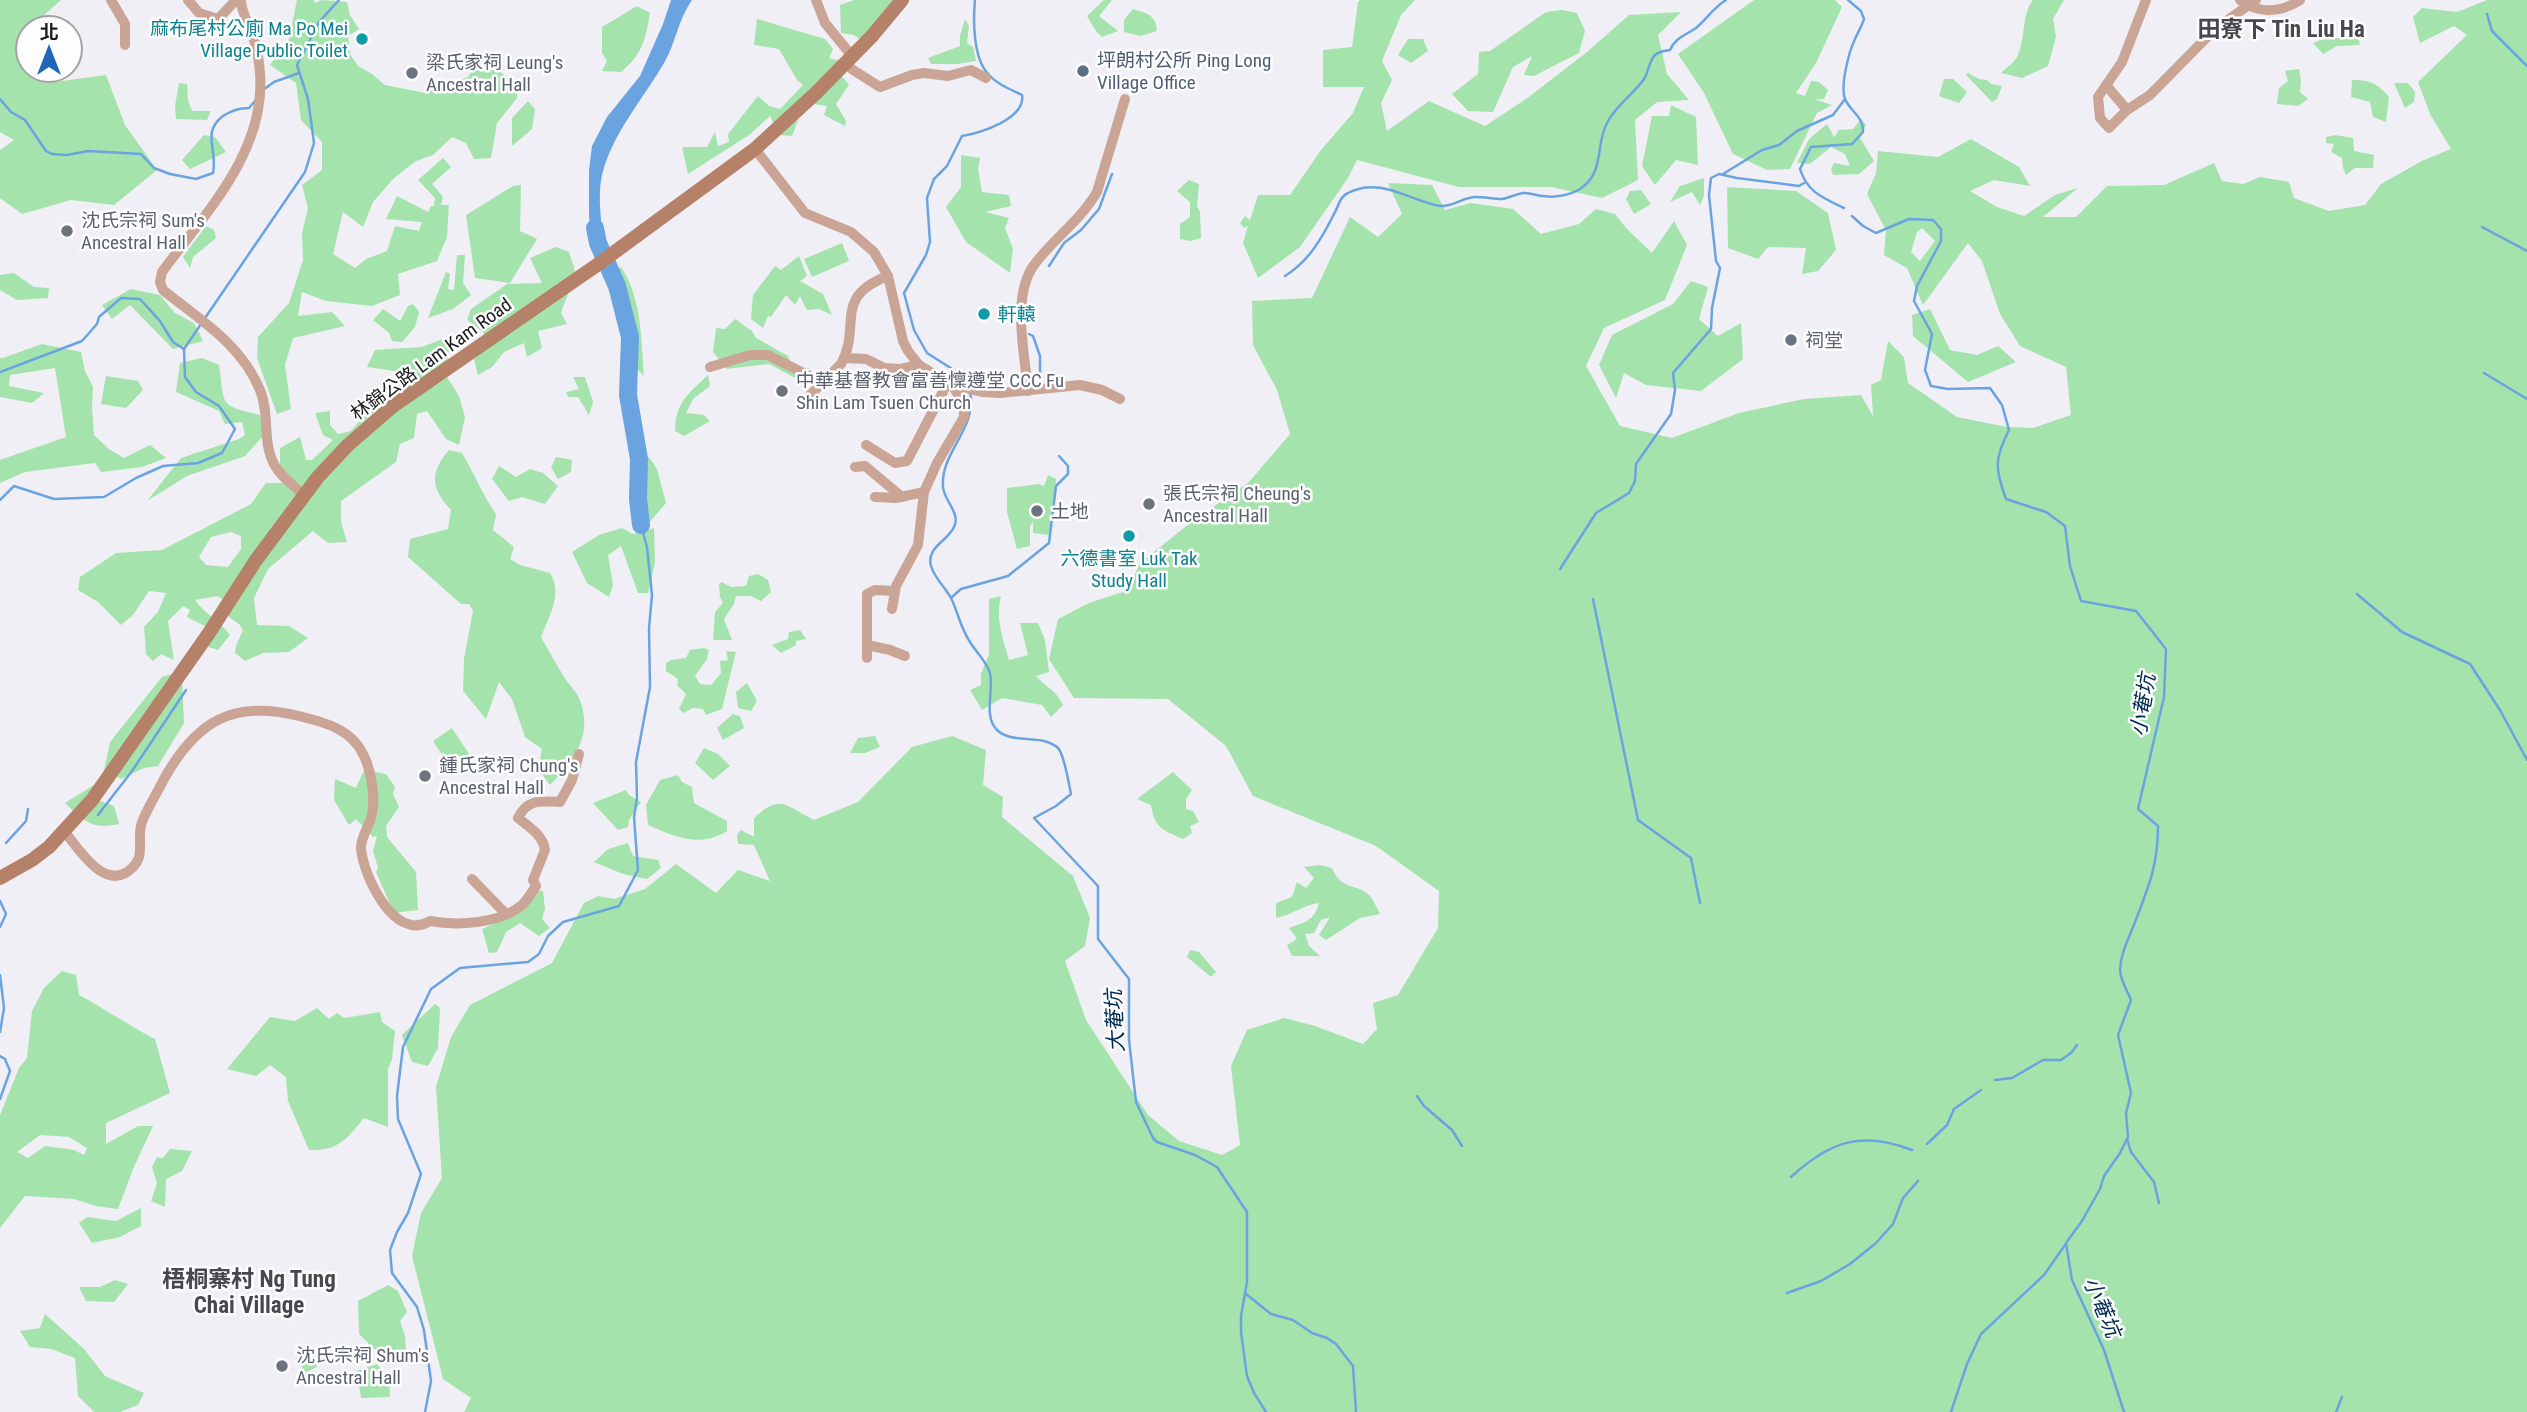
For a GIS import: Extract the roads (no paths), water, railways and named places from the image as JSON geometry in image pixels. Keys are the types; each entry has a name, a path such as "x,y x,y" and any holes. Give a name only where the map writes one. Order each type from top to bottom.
{"main road":[{"name":"林錦公路 Lam Kam Road","path":"0,878 32,860 64,831 92,800 209,633 256,560 304,495 348,445 393,406 597,265 754,149 849,59 902,0"}],"street":[{"path":"111,0 125,24 125,45"},
{"path":"188,0 199,13 218,19 239,0 258,59 260,97 257,120 242,160 162,272 160,282 163,290 222,335 248,367 264,401 269,450 274,465 304,495"},
{"path":"816,0 825,23 849,59 853,70 880,87 924,73 948,76 971,70 986,78"},
{"path":"2146,0 2122,62 2101,91 2097,104 2104,124 2109,128 2127,110 2150,95 2214,29 2248,2 2263,10 2275,10 2286,8 2300,0"},
{"path":"2106,85 2127,110"},
{"path":"1028,391 1021,313 1024,286 1035,263 1089,205 1097,192 1125,99"},
{"path":"754,149 805,214 851,232 874,252 888,276 903,341 919,365 954,385 982,392 1080,386 1102,390 1120,399"},
{"path":"804,401 844,358 850,336 848,322 860,290 872,281 888,276"},
{"path":"710,368 750,355 768,355 823,383"},
{"path":"844,358 866,359 884,368 900,369 919,365"},
{"path":"866,445 895,463 907,461 954,385"},
{"path":"892,608 904,568 918,545 924,492 964,416 964,404 954,385"},
{"path":"855,467 865,466 902,496"},
{"path":"875,496 902,496 924,492"},
{"path":"867,658 867,594 875,590 895,591"},
{"path":"867,645 905,656"},
{"path":"64,831 98,871 110,875 127,872 134,867 140,855 141,826 180,752 201,730 222,718 239,712 276,711 326,722 341,730 363,753 373,786 371,817 361,845 368,878 394,918 405,925 424,925 430,921 481,921 506,914 524,903 536,886 533,880 545,850 539,836 518,818 527,804 560,802 572,780 579,754"},
{"path":"472,879 506,914"}],"water":[{"path":"671,0 692,0 668,55 620,131 607,160 600,192 603,245 601,251 595,253 591,246 589,214 592,146 607,117 640,76"}],"waterway":[{"path":"205,318 305,172 314,143 308,99 297,65 319,22 339,0"},
{"path":"969,385 968,379 927,353 914,330 904,293 926,255 930,242 927,198 934,179 947,166 962,136 980,132 1010,118 1021,104 1022,95 993,78 980,59 974,29 975,0"},
{"path":"1285,276 1314,248 1343,197 1360,188 1383,188 1440,206 1471,197 1502,199 1526,193 1558,196 1580,189 1593,175 1607,123 1644,79 1653,57 1670,50 1678,40 1696,28 1726,0"},
{"name":"小菴坑","path":"1844,208 1811,189 1800,169 1811,147 1852,144 1863,132 1861,122 1847,103 1844,93 1848,60 1864,19 1861,11 1848,0"},
{"path":"2487,14 2492,31 2527,66"},
{"path":"263,90 274,82 299,73"},
{"path":"0,99 11,112 25,120 46,151 52,154 67,155 88,151 141,154 154,168 196,179 213,173 211,135 216,122 233,111 249,108 255,101"},
{"path":"1723,174 1762,150 1779,145 1797,131 1833,115 1845,99"},
{"path":"1049,266 1064,243 1081,230 1099,209 1112,174"},
{"path":"1560,569 1596,513 1629,493 1635,481 1636,464 1671,414 1675,390 1673,373 1711,329 1720,268 1716,261 1709,195 1711,178 1719,174 1799,186 1804,183"},
{"name":"小菴坑","path":"1852,216 1876,233 1909,219 1933,220 1941,229 1941,241 1917,286 1914,301 1932,334 1925,370 1931,386 1948,389 1990,388 2002,405 2009,430 1998,464 2006,499 2046,512 2065,526 2070,566 2081,601 2136,611 2166,649 2164,697 2138,809 2158,826 2156,852 2148,886 2120,969 2122,981 2131,1000 2118,1035 2131,1093 2126,1113 2128,1137 2104,1176 2100,1189 2082,1221 2066,1243 2072,1280 2104,1350 2124,1412"},
{"path":"2482,227 2527,251"},
{"path":"595,228 598,243 617,286 630,337 628,395 639,459 638,499 641,525"},
{"path":"0,372 82,341 97,324 99,317 121,298 140,299 160,321 173,342 184,349"},
{"path":"0,500 14,486 54,499 104,497 163,466 198,463 222,453 235,429 219,406 196,392 185,377 184,349 201,324"},
{"path":"1029,334 1033,336 1040,356 1042,377"},
{"path":"2484,373 2527,399"},
{"name":"大菴坑","path":"970,392 969,417 944,474 944,492 956,522 951,532 934,549 930,559 931,566 951,598 972,646 989,669 990,711 997,730 1011,737 1044,741 1058,748 1062,756 1071,794 1034,818 1098,886 1098,939 1129,979 1129,1040 1136,1102 1153,1138 1217,1167 1247,1212 1247,1282 1241,1332 1247,1376 1266,1412"},
{"path":"952,597 961,589 1008,576 1049,543 1056,486 1068,474 1068,466 1059,456"},
{"path":"425,1412 431,1381 424,1330 417,1307 392,1273 390,1250 408,1213 421,1174 398,1119 397,1096 403,1047 431,989 460,968 528,962 539,954 548,936 563,922 619,906 638,870 634,817 637,798 636,762 650,687 649,628 652,595 647,547 641,525"},
{"path":"2357,594 2402,632 2470,664 2500,710 2527,760"},
{"path":"1593,599 1638,820 1691,858 1700,903"},
{"path":"98,815 132,771 186,690"},
{"path":"6,843 26,821 28,809"},
{"path":"0,901 6,914 0,927"},
{"path":"0,975 4,1008 0,1032"},
{"path":"1995,1080 2012,1078 2043,1060 2061,1060 2077,1045"},
{"path":"0,1056 5,1059 10,1071 0,1099"},
{"path":"1927,1144 1947,1125 1954,1109 1981,1090"},
{"path":"1417,1096 1424,1106 1452,1130 1462,1146"},
{"path":"2127,1139 2131,1152 2154,1182 2159,1203"},
{"path":"1791,1177 1819,1155 1847,1143 1877,1141 1912,1150"},
{"path":"1787,1293 1821,1281 1850,1264 1876,1243 1893,1224 1903,1198 1918,1181"},
{"path":"1951,1412 1967,1364 1981,1334 2044,1275 2065,1245"},
{"path":"1246,1294 1271,1314 1293,1320 1336,1344 1353,1366 1356,1412"},
{"path":"2336,1412 2342,1397"}],"place":[{"name":"麻布尾村公廁 Ma Po Mei Village Public Toilet","path":"362,39"},
{"name":"坪朗村公所 Ping Long Village Office","path":"1083,71"},
{"name":"梁氏家祠 Leung's Ancestral Hall","path":"412,73"},
{"name":"沈氏宗祠 Sum's Ancestral Hall","path":"67,231"},
{"name":"軒轅","path":"984,314"},
{"name":"祠堂","path":"1791,340"},
{"name":"中華基督教會富善懍遵堂 CCC Fu Shin Lam Tsuen Church","path":"782,391"},
{"name":"張氏宗祠 Cheung's Ancestral Hall","path":"1149,504"},
{"name":"土地","path":"1037,511"},
{"name":"六德書室 Luk Tak Study Hall","path":"1129,536"},
{"name":"鍾氏家祠 Chung's Ancestral Hall","path":"425,776"},
{"name":"沈氏宗祠 Shum's Ancestral Hall","path":"282,1366"}],"district":[{"name":"田寮下 Tin Liu Ha","path":"2281,29"},
{"name":"梧桐寨村 Ng Tung Chai Village","path":"249,1292"}]}
